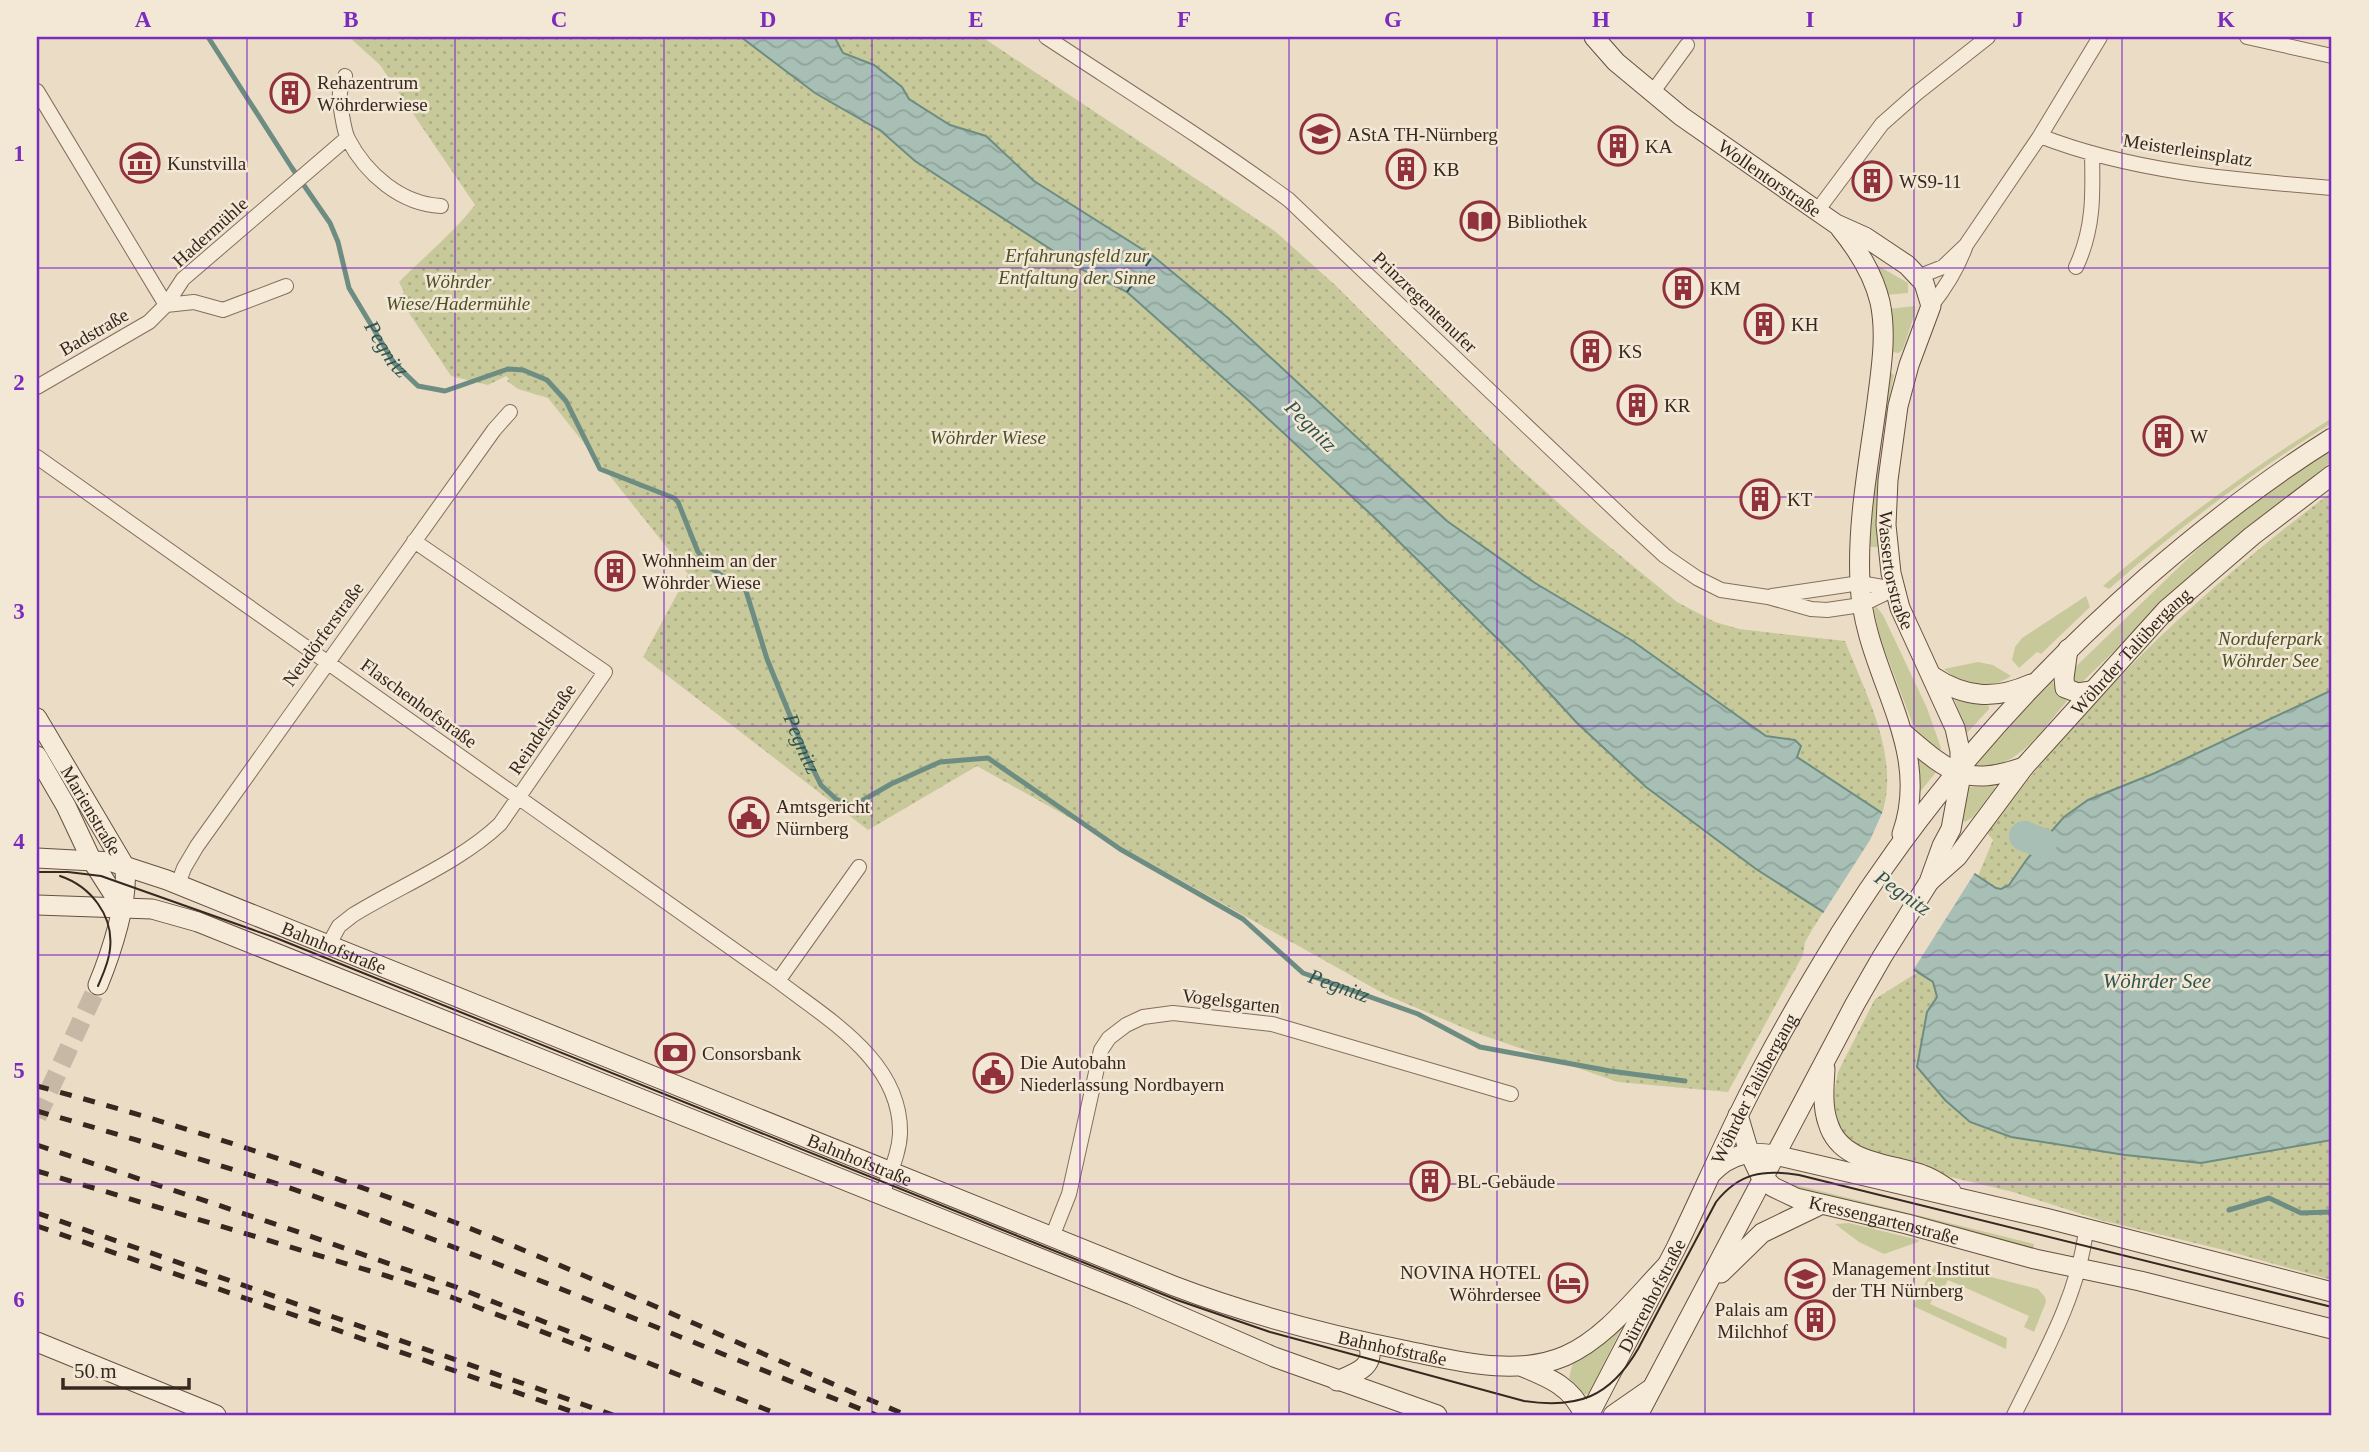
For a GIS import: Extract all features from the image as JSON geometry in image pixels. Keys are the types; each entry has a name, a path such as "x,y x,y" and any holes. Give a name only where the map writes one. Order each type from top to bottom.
{"main road":[{"name":"Wollentorstraße","path":"1594,40 1652,93 1730,152 1836,224 1865,237 1895,256 1920,276"},
{"name":"Wassertorstraße","path":"1836,224 1855,247 1873,281 1882,318 1882,359 1863,501 1860,583 1861,605 1873,655 1902,732 1911,775 1909,825 1895,851"},
{"path":"1920,276 1931,306"},
{"name":"Wassertorstraße","path":"1931,306 1909,365 1894,426 1886,501 1887,546 1895,589 1910,631 1955,728 1959,771"},
{"path":"1882,359 1909,365"},
{"name":"Wöhrder Talübergang","path":"1909,825 2035,682 2068,649 2160,566 2220,517 2267,481 2332,438"},
{"name":"Wöhrder Talübergang","path":"1950,851 2166,610 2277,515 2332,475"},
{"path":"2068,649 2065,688 2078,693 2091,691"},
{"path":"1932,676 1957,690 1985,696 2011,692 2035,682"},
{"name":"Marienstraße","path":"37,718 124,865 127,880 113,942 98,985"},
{"path":"1902,732 1934,758 1959,771 1987,777 2024,767"},
{"name":"Marienstraße","path":"37,756 66,806 91,859 121,906"},
{"path":"1638,1415 1882,957 1950,851 1959,771"},
{"name":"Wöhrder Talübergang","path":"1710,1174 1781,1034 1842,930 1895,851"},
{"name":"Bahnhofstraße","path":"37,858 91,859 124,865 178,884 1233,1308 1368,1343 1461,1361 1519,1366 1549,1362 1589,1343 1604,1331 1667,1265"},
{"name":"Bahnhofstraße","path":"37,905 121,906 164,911 210,926 1132,1295 1255,1350 1437,1415"},
{"name":"Kressengartenstraße","path":"1825,1063 1826,1118 1829,1128 1842,1146 1864,1159 1925,1175 1970,1202"},
{"path":"1738,1115 1749,1152 1764,1179"},
{"path":"1710,1174 1725,1161 1749,1152"},
{"name":"Kressengartenstraße","path":"1749,1152 1775,1155 2332,1292"},
{"name":"Dürrenhofstraße","path":"1519,1366 1552,1379 1567,1389 1586,1415 1667,1265 1710,1174"},
{"name":"Kressengartenstraße","path":"1764,1179 1780,1192 1820,1205 1868,1214 2035,1259 2140,1281 2332,1329"},
{"path":"1707,1286 1762,1233 1820,1205"},
{"path":"37,1342 216,1415"},
{"path":"1337,1381 1358,1373 1367,1366 1371,1355 1368,1343"},
{"path":"1613,1415 1653,1387"}],"street":[{"path":"1817,211 1882,124 1988,37"},
{"name":"Wassertorstraße","path":"1920,276 1943,267 1966,245 2040,136 2100,37"},
{"path":"2247,37 2332,56"},
{"name":"Prinzregentenufer","path":"1051,38 1157,107 1289,200 1665,556 1698,578 1721,590 1768,597 1819,610 1861,605 1895,589"},
{"path":"1652,93 1687,45"},
{"path":"345,76 340,93 347,138 386,185 403,197 429,206 441,206"},
{"path":"37,91 166,305 194,302 223,310 286,286"},
{"name":"Meisterleinsplatz","path":"2040,136 2092,153 2203,175 2332,188"},
{"name":"Hadermühle","path":"166,305 183,279 347,138"},
{"path":"2076,267 2085,248 2091,224 2092,153"},
{"name":"Wassertorstraße","path":"1931,306 1944,290 1966,245"},
{"name":"Badstraße","path":"37,387 149,322 166,305"},
{"name":"Neudörferstraße","path":"178,884 191,856 327,661 494,430 510,412"},
{"name":"Flaschenhofstraße","path":"37,457 778,981 847,1033 874,1063 888,1087 898,1113 900,1136 882,1196"},
{"name":"Reindelstraße","path":"330,944 339,926 353,915 459,854 500,824 605,672 414,541"},
{"name":"Prinzregentenufer","path":"1768,597 1860,583 1895,589"},
{"path":"778,981 859,867"},
{"name":"Vogelsgarten","path":"1052,1237 1069,1194 1101,1051 1109,1038 1126,1025 1143,1017 1173,1013 1272,1024 1511,1094"},
{"path":"2014,1415 2072,1293 2080,1269 2087,1230"}],"green space":[{"name":"Wöhrder Wiese","path":"349,37 982,37 1276,232 1335,285 1517,466 1583,525 1677,602 1715,622 1739,629 1845,641 1881,736 1887,786 1883,810 1865,848 1805,942 1803,955 1728,1092 1618,1082 1476,1033 1386,995 977,766 868,830 643,657 688,574 548,398 518,389 507,381 509,379 506,376 488,385 451,376 399,298 404,292 399,282 475,205 380,65"},
{"path":"1875,264 1908,283 1908,293 1885,295"},
{"path":"1915,306 1903,349 1899,353 1891,352 1888,309"},
{"path":"1889,371 1894,375 1880,461 1877,503 1879,547 1867,547"},
{"path":"2332,418 2332,423 2189,522 2109,589 2103,586 2214,498"},
{"path":"2332,445 2332,461 2245,532 2077,687 2069,673 2231,517"},
{"name":"Norduferpark Wöhrder See","path":"2332,492 2332,690 2155,773 2088,801 2027,859 2006,887 1996,888 1978,876 1993,840 1987,833 2024,784 2104,693 2236,568"},
{"path":"2086,596 2090,607 2041,654 2037,652 2019,668 2012,660 2015,647 2022,638"},
{"path":"1876,606 1883,615 1927,708 1941,748 1938,753 1917,733 1913,725 1880,638 1874,610"},
{"path":"1978,662 1993,665 2011,676 1994,684 1977,685 1960,680 1944,669"},
{"path":"2052,680 2058,694 2067,701 2038,735 2028,746 2004,762 1991,766 1976,766 1976,764"},
{"path":"1954,698 1989,706 1967,733"},
{"path":"1912,749 1937,771 1915,798"},
{"path":"1994,786 1973,817 1965,822 1962,820 1969,787"},
{"path":"1918,972 1934,982 1938,993 1933,1001 1970,1122 2011,1137 2125,1155 2201,1163 2332,1140 2332,1280 2100,1220 2013,1192 1876,1159 1851,1144 1836,1123 1833,1099 1838,1072 1875,999"},
{"path":"1792,1184 2034,1244 2033,1251 1791,1189"},
{"path":"1849,1223 1919,1240 1884,1254 1859,1242 1835,1224"},
{"path":"1935,1265 2038,1289 2046,1302 2034,1332 2024,1327 2029,1316 1948,1280 1942,1291 1937,1289 1930,1304 2007,1338 2006,1349 1913,1306"},
{"path":"1622,1327 1589,1393 1585,1395 1569,1378 1573,1362"}],"water":[{"name":"Wöhrder See","path":"741,37 835,38 843,53 874,65 902,87 909,99 950,125 986,136 1034,181 1153,256 1228,318 1447,521 1535,583 1631,640 1766,736 1795,740 1801,746 1797,757 1996,888 2009,885 2027,859 2064,817 2088,800 2155,773 2332,690 2332,1140 2201,1163 2125,1155 2011,1137 1970,1122 1945,1100 1917,1067 1927,1012 1937,997 1933,982 1756,869 1646,787 1577,723 1522,663 1377,520 1127,292 1081,269 915,161 881,131 815,93"}],"pier":[{"path":"1883,811 1976,871 1912,972 1822,915 1870,840"}],"waterway":[{"name":"Pegnitz","path":"208,37 330,223 338,242 349,288 394,363 418,386 445,391 508,369 523,370 547,380 566,401 600,469 674,498 678,502 698,552 712,569 746,591 767,659 806,755 821,785 836,799 853,806 891,784 940,762 988,758 1120,849 1243,919 1303,973 1418,1014 1480,1047 1610,1071 1685,1081"},
{"path":"2024,836 2042,843"},
{"path":"2229,1210 2269,1198 2301,1213 2329,1212 2332,1216"}],"ferry route":[{"path":"1127,292 1153,256"}],"tunnel":[{"path":"37,1117 98,985"}],"tram line":[{"path":"37,872 101,876 276,938 1177,1300 1270,1332 1524,1401 1576,1401 1604,1389 1616,1378 1638,1349 1716,1202 1743,1179 1763,1173 1799,1175 2332,1307"},
{"path":"60,876 90,895 98,904 108,925 109,954 98,986"}],"railway":[{"path":"37,1086 247,1148 403,1202 568,1269 906,1415"},
{"path":"37,1111 199,1159 359,1212 554,1286 876,1415"},
{"path":"37,1145 456,1287 780,1415"},
{"path":"37,1171 387,1276 451,1297 590,1350"},
{"path":"37,1213 613,1415"},
{"path":"37,1226 582,1415"}],"place":[{"name":"Rehazentrum Wöhrderwiese","path":"290,93"},
{"name":"AStA TH-Nürnberg","path":"1320,134"},
{"name":"KA","path":"1618,146"},
{"name":"Kunstvilla","path":"140,163"},
{"name":"KB","path":"1406,169"},
{"name":"WS9-11","path":"1872,181"},
{"name":"Bibliothek","path":"1480,221"},
{"name":"KM","path":"1683,288"},
{"name":"KH","path":"1764,324"},
{"name":"KS","path":"1591,351"},
{"name":"KR","path":"1637,405"},
{"name":"W","path":"2163,436"},
{"name":"KT","path":"1760,499"},
{"name":"Wohnheim an der Wöhrder Wiese","path":"615,571"},
{"name":"Amtsgericht Nürnberg","path":"749,817"},
{"name":"Consorsbank","path":"675,1053"},
{"name":"Die Autobahn Niederlassung Nordbayern","path":"993,1073"},
{"name":"BL-Gebäude","path":"1430,1181"},
{"name":"Management Institut der TH Nürnberg","path":"1805,1279"},
{"name":"NOVINA HOTEL Wöhrdersee","path":"1568,1283"},
{"name":"Palais am Milchhof","path":"1815,1320"}],"park label":[{"name":"Erfahrungsfeld zur Entfaltung der Sinne","path":"1077,266"},
{"name":"Wöhrder Wiese/Hadermühle","path":"458,292"}]}
